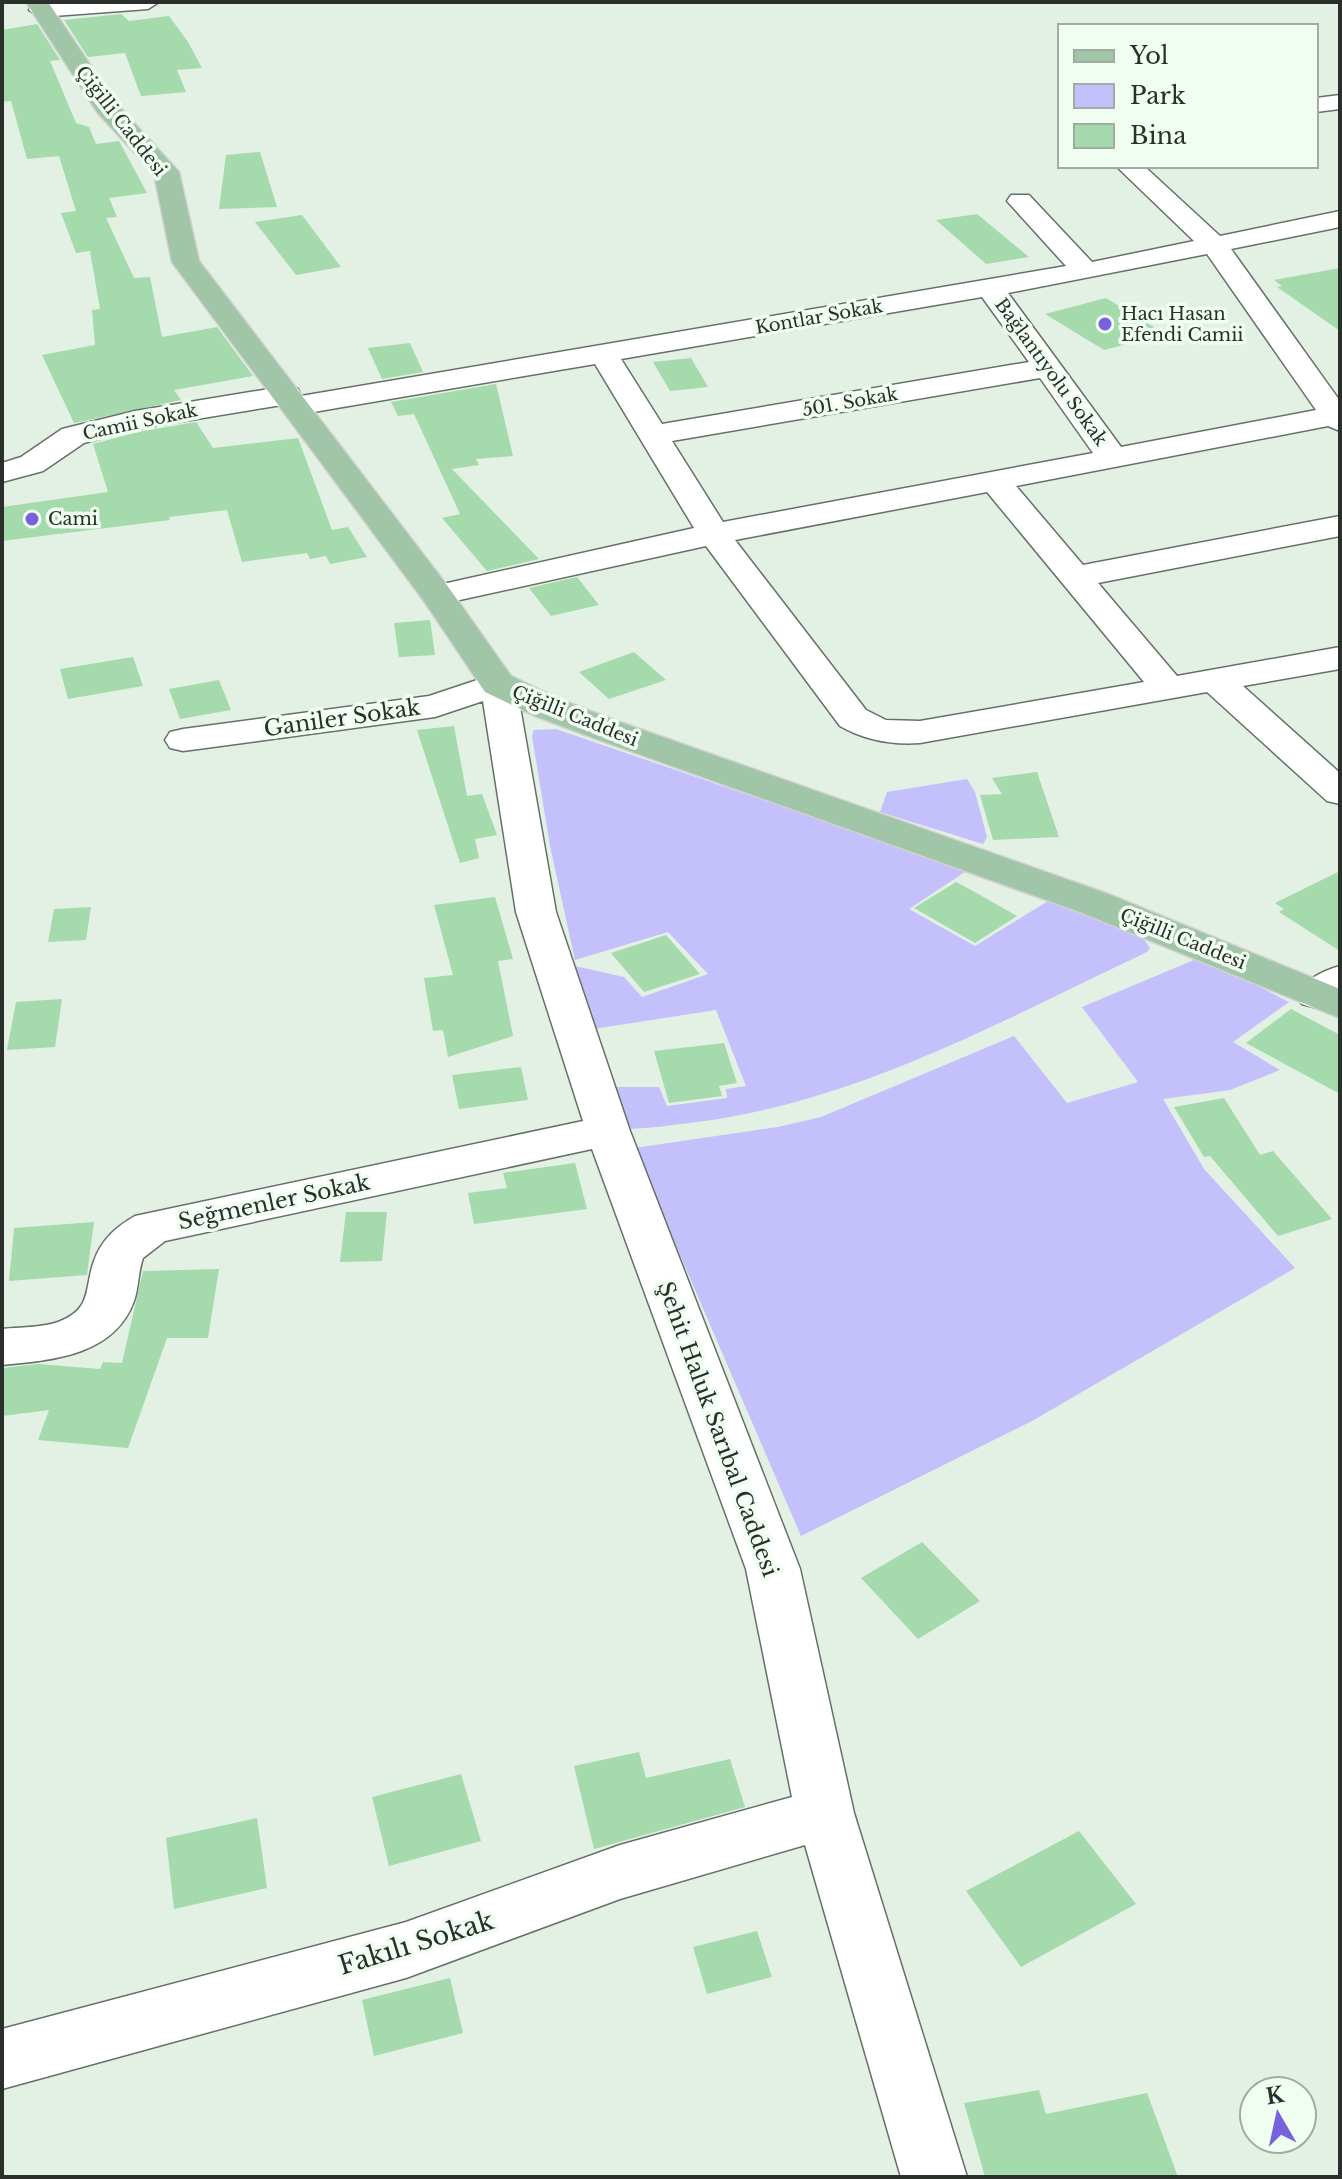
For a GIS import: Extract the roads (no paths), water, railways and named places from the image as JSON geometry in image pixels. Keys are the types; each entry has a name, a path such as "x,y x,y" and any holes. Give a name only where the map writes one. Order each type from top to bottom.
{"main road":[{"name":"Çiğilli Caddesi","path":"38,6 106,107 166,172 186,262 437,595 498,684 548,708 618,735 1094,903 1332,993"}],"street":[{"path":"38,6 148,2"},
{"path":"1318,105 1340,102"},
{"path":"437,595 714,534 993,479 1338,418 1213,244 1131,168"},
{"path":"1020,201 1086,271"},
{"name":"Kontlar Sokak","path":"291,400 603,353 990,288 1338,222"},
{"name":"Bağlantıyolu Sokak","path":"990,288 1112,457"},
{"path":"603,353 714,534 853,718 870,728 894,733 920,732 1340,658"},
{"name":"501. Sokak","path":"653,435 1046,368"},
{"name":"Camii Sokak","path":"2,473 32,464 73,436 135,420 291,400"},
{"path":"993,479 1168,688"},
{"path":"1075,577 1340,526"},
{"path":"1215,680 1340,793"},
{"name":"Ganiler Sokak","path":"183,740 435,706 498,684"},
{"name":"Şehit Haluk Sarıbal Caddesi","path":"498,684 536,912 608,1131 773,1569 825,1813 934,2177"},
{"name":"Seğmenler Sokak","path":"2,1347 63,1337 92,1325 104,1311 112,1292 119,1251 132,1237 152,1228 608,1131"},
{"name":"Fakılı Sokak","path":"2,2059 406,1950 620,1872 825,1813"}],"place":[{"name":"Hacı Hasan Efendi Camii","path":"1105,324"},
{"name":"Cami","path":"32,519"}]}
